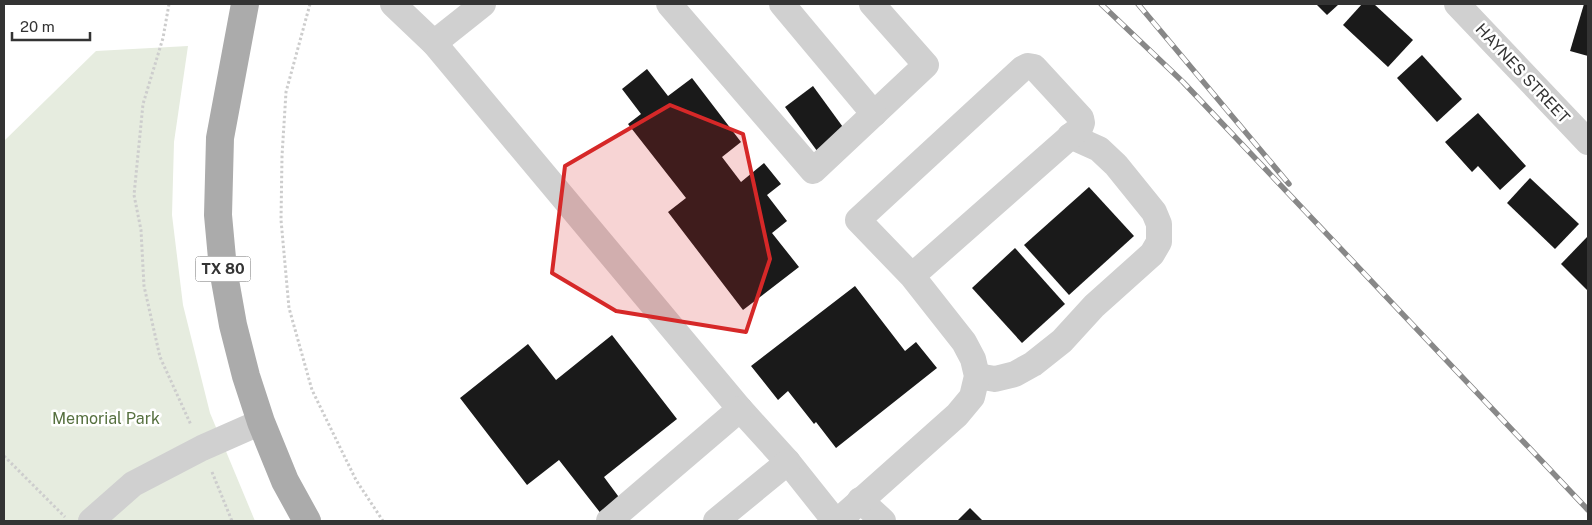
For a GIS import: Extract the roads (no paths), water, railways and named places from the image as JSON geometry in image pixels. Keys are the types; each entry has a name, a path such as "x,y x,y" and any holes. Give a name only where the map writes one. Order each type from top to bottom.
{"main road":[{"name":"TX 80","path":"245,4 220,138 218,215 223,269 233,325 246,376 285,481 307,521"}],"street":[{"path":"393,4 434,43 740,409 788,462 837,521 957,415 972,397 977,376 973,359 964,342 912,276 858,220 1022,69 1028,66 1034,67 1081,118 1080,128 912,276"},
{"path":"434,43 483,4"},
{"path":"669,4 813,172 926,65 872,4"},
{"path":"782,4 874,114"},
{"name":"HAYNES STREET","path":"1457,4 1588,142"},
{"path":"977,376 995,379 1015,374 1033,364 1062,341 1094,306 1152,254 1159,242 1159,224 1154,212 1116,165 1099,149 1070,136"},
{"path":"609,521 740,409"},
{"path":"91,521 133,484 202,448 262,422"},
{"path":"716,521 788,462"},
{"path":"860,500 883,521"}],"railway":[{"path":"1101,4 1183,82 1588,510"},
{"path":"1138,4 1289,184"}],"park label":[{"name":"Memorial Park","path":"106,418"}]}
